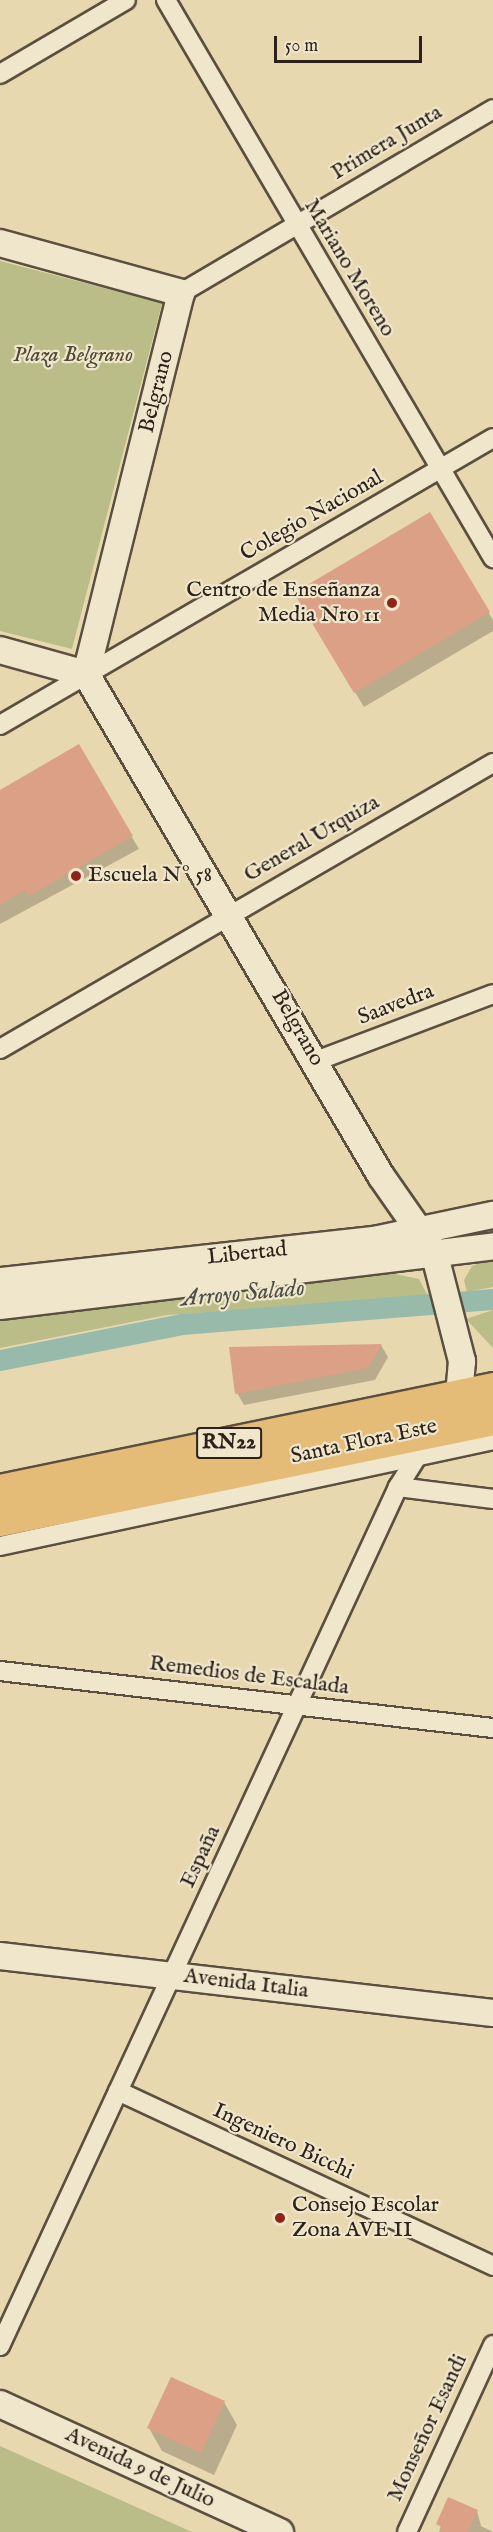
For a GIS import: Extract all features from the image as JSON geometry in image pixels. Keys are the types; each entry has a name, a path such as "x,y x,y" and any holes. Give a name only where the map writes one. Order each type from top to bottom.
{"highway":[{"name":"RN22","path":"0,1491 493,1389"},
{"name":"RN22","path":"0,1519 493,1418"}],"street":[{"path":"0,74 126,0"},
{"name":"Mariano Moreno","path":"166,0 295,225 493,558"},
{"name":"Primera Junta","path":"181,293 493,109"},
{"path":"0,243 181,293"},
{"name":"Belgrano","path":"181,293 87,674 426,1243 446,1288 462,1361 459,1396"},
{"name":"Colegio Nacional","path":"0,725 493,438"},
{"path":"0,650 87,674"},
{"name":"General Urquiza","path":"0,1049 493,763"},
{"name":"Saavedra","path":"316,1061 493,994"},
{"name":"Libertad","path":"0,1306 426,1243 493,1215"},
{"name":"Libertad","path":"0,1281 426,1243 493,1246"},
{"name":"España","path":"0,2346 413,1455 435,1430 459,1396"},
{"name":"Santa Flora Este","path":"0,1546 413,1455 493,1440"},
{"path":"398,1487 493,1499"},
{"name":"Remedios de Escalada","path":"0,1671 493,1728"},
{"name":"Avenida Italia","path":"0,1956 493,2013"},
{"name":"Ingeniero Bicchi","path":"118,2091 493,2266"},
{"name":"Monseñor Esandi","path":"407,2532 493,2344"},
{"name":"Avenida 9 de Julio","path":"0,2404 280,2532"}],"green space":[{"name":"Plaza Belgrano","path":"0,261 162,303 72,649 0,631"},
{"path":"493,1257 493,1287 467,1292 464,1280 472,1266"},
{"path":"385,1272 419,1279 432,1304 375,1301 167,1315 0,1348 0,1317"},
{"path":"493,1310 493,1348 466,1319"},
{"path":"0,2446 192,2532 0,2532"}],"building":[{"name":"Centro de Enseñanza Media Nro 11","path":"430,512 490,612 354,693 294,593"},
{"path":"79,744 133,836 29,896 25,890 0,905 0,790"},
{"path":"382,1344 368,1368 235,1394 229,1347"},
{"path":"171,2377 225,2401 201,2453 147,2428"},
{"path":"448,2497 478,2510 468,2532 440,2532 442,2527 436,2524"}],"waterway":[{"name":"Arroyo Salado","path":"0,1360 182,1324 493,1299"}],"place":[{"name":"Centro de Enseñanza Media Nro 11","path":"392,603"},
{"name":"Escuela Nº 58","path":"76,876"},
{"name":"Consejo Escolar Zona AVE II","path":"280,2218"}]}
